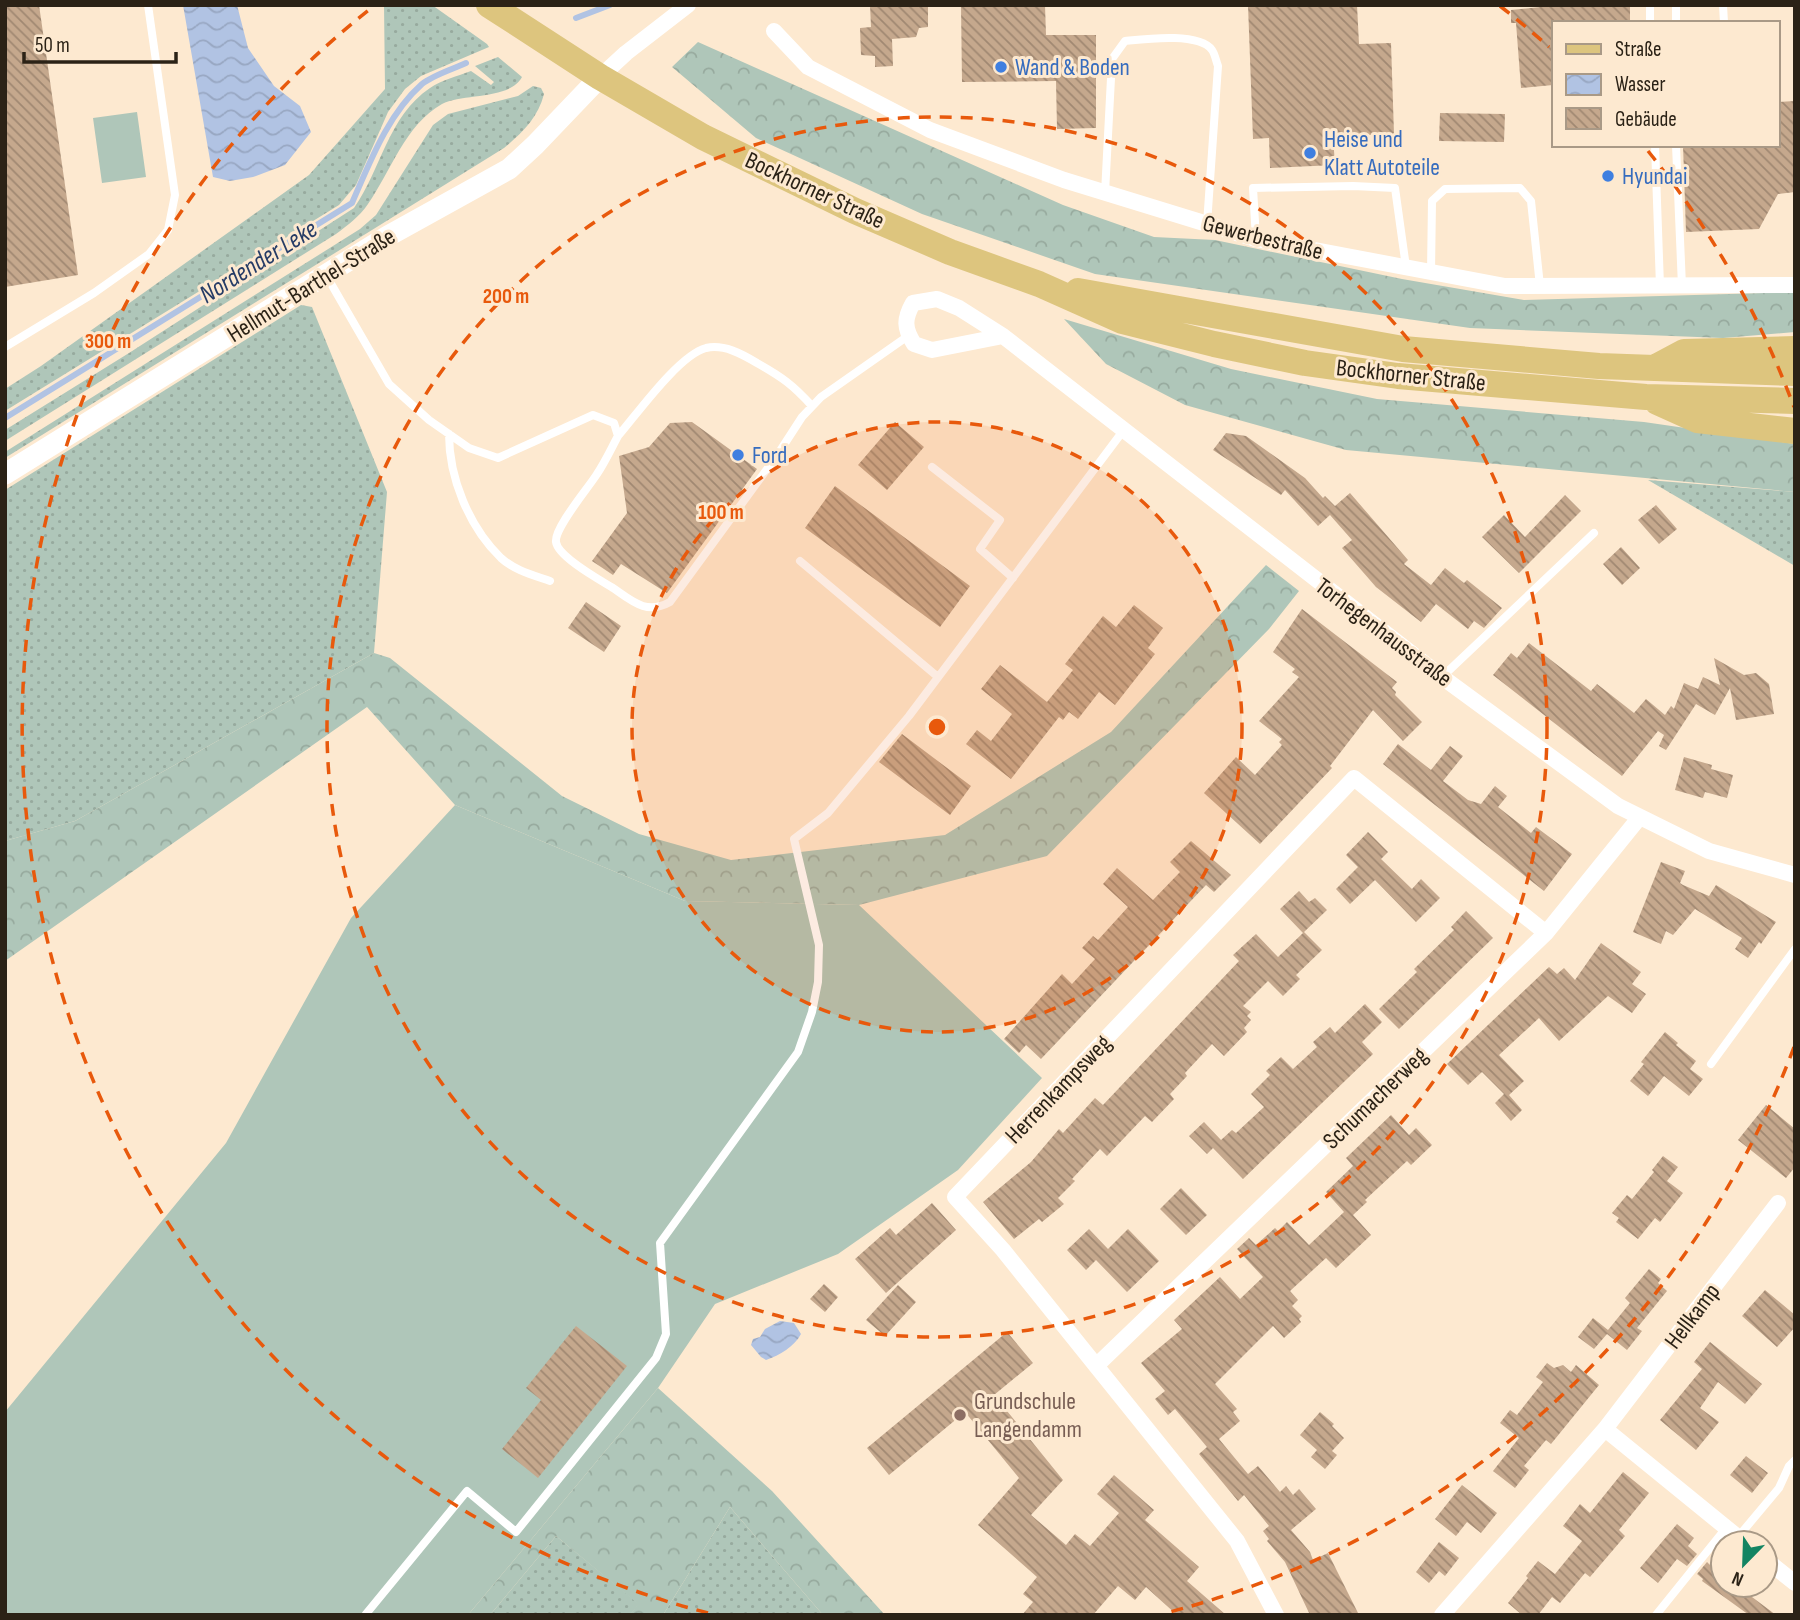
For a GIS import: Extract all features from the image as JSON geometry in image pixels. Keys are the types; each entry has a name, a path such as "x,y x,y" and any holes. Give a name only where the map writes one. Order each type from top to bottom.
{"main road":[{"name":"Bockhorner Straße","path":"489,5 600,77 704,137 855,211 950,252 1039,284 1122,321 1214,345 1305,363 1398,376 1646,397 1795,401"},
{"name":"Bockhorner Straße","path":"1039,284 1403,349 1652,369 1795,373"},
{"path":"1652,369 1684,352 1795,349"},
{"path":"1646,397 1697,420 1795,431"}],"street":[{"path":"600,77 626,53 688,5"},
{"name":"Gewerbestraße","path":"774,32 808,68 930,130 1064,180 1256,239 1505,286 1795,285"},
{"name":"Hellmut-Barthel-Straße","path":"5,474 388,236 509,169 600,77"},
{"name":"Torhegenhausstraße","path":"908,335 905,317 913,303 937,299 959,308 1003,336 1442,677 1618,806 1709,850 1794,876"},
{"path":"908,335 914,344 932,350 1003,336"},
{"name":"Herrenkampsweg","path":"1276,1615 1237,1541 1003,1250 955,1197 1354,778 1546,933"},
{"name":"Schumacherweg","path":"1096,1366 1546,933 1639,818"},
{"name":"Hellkamp","path":"1442,1615 1605,1429 1779,1203"},
{"path":"1605,1429 1727,1529"},
{"path":"1779,1571 1795,1584"}],"lane":[{"path":"5,347 94,293 149,254 168,230 175,195 148,5"},
{"path":"1105,193 1112,59 1125,41 1157,38 1199,41 1212,50 1218,66 1207,224"},
{"path":"1655,147 1660,286"},
{"path":"1676,147 1682,286"},
{"path":"1256,239 1253,188 1395,188 1406,268"},
{"path":"1431,272 1432,201 1445,190 1520,188 1531,201 1540,286"},
{"path":"326,275 389,384 429,420 469,448 498,458 593,415 614,424 618,436"},
{"path":"812,406 794,385 739,353 722,348 707,348 692,354 618,436 597,474 563,523 555,538 556,543 572,561 642,606 658,609 670,602 802,417 821,397 908,335"},
{"path":"366,1614 467,1491 516,1532 656,1358 666,1334 660,1243 798,1052 812,1012 818,982 820,945 794,839 828,813 909,716 1123,431"},
{"path":"449,434 449,454 474,525 502,559 526,573 550,581"},
{"path":"932,467 1000,520 980,549 1013,578"},
{"path":"1442,677 1594,533"},
{"path":"800,561 938,677"},
{"path":"1711,1064 1795,949"},
{"path":"1742,1529 1779,1488 1789,1466 1795,1460"},
{"path":"1656,1615 1709,1563"}],"green space":[{"path":"384,5 432,5 489,47 421,76 405,89 388,112 356,185 339,205 5,411 5,389 309,175 385,89"},
{"path":"698,42 1063,205 1154,237 1215,240 1402,279 1524,300 1795,292 1795,332 1723,338 1470,328 1095,274 922,214 756,138 672,67"},
{"path":"498,57 522,77 516,84 497,93 442,104 429,113 408,136 368,204 345,227 5,441 5,430 354,208 395,128 416,100 434,85 471,71 491,85 494,82 475,66"},
{"path":"533,86 541,88 544,94 538,110 523,131 504,148 5,458 5,452 360,229 376,215 433,125 448,114 518,96"},
{"path":"137,112 146,177 102,183 93,118"},
{"path":"301,305 312,307 387,492 374,653 75,821 5,841 5,490"},
{"path":"1064,319 1231,369 1377,399 1644,422 1795,444 1795,492 1346,450 1185,405 1106,364"},
{"path":"1648,480 1795,492 1795,566"},
{"path":"1266,565 1299,591 1269,629 1047,856 859,905 685,901 455,805 367,707 5,961 5,841 75,821 374,653 390,658 562,796 639,834 731,860 945,835 1111,732"},
{"path":"455,805 685,901 859,905 1042,1078 958,1170 838,1254 715,1304 658,1388 468,1615 5,1615 5,1412 226,1143 351,918"},
{"path":"658,1388 772,1491 885,1615 823,1615 730,1507 663,1615 630,1615 638,1604 556,1536 490,1615 468,1615"},
{"path":"730,1507 823,1615 663,1615"},
{"path":"556,1536 639,1604 630,1615 490,1615"}],"water":[{"path":"183,5 237,5 248,48 274,86 300,106 311,132 285,165 253,177 230,181 213,177"},
{"path":"780,1321 794,1323 801,1334 786,1350 766,1360 751,1345 753,1339 760,1337 765,1329"}],"building":[{"path":"5,5 39,5 78,275 5,287"},
{"path":"870,5 928,5 928,27 919,28 916,37 892,39 893,66 875,67 875,56 861,55 860,28 871,27"},
{"path":"961,5 1045,5 1046,35 1096,35 1096,128 1057,129 1056,81 962,82"},
{"path":"1248,5 1357,5 1359,44 1391,43 1394,134 1333,136 1335,165 1270,168 1269,138 1253,139"},
{"path":"1560,5 1630,5 1630,21 1552,21 1552,85 1521,88 1516,23 1511,23 1511,10"},
{"path":"1795,101 1795,192 1778,194 1759,229 1686,232 1683,147 1779,147 1779,102"},
{"path":"1440,113 1505,114 1504,142 1439,141"},
{"path":"692,422 757,469 667,593 621,564 613,575 592,561 627,513 619,456 649,447 670,423"},
{"path":"895,422 924,447 887,490 858,465"},
{"path":"1226,433 1246,436 1305,478 1323,498 1325,496 1335,506 1350,493 1408,560 1404,564 1431,585 1445,568 1464,583 1467,580 1502,608 1484,628 1474,621 1468,629 1436,604 1421,622 1376,587 1342,548 1352,540 1330,515 1318,526 1285,490 1281,495 1213,450"},
{"path":"835,486 970,586 940,627 805,528"},
{"path":"1565,495 1581,511 1519,573 1482,537 1504,515 1525,537"},
{"path":"1656,505 1677,529 1659,544 1638,520"},
{"path":"1621,547 1640,568 1622,585 1603,564"},
{"path":"586,602 621,626 604,652 568,628"},
{"path":"1134,605 1163,628 1148,648 1155,654 1115,705 1099,692 1078,719 1069,712 1063,720 1059,717 1011,779 966,744 977,730 991,741 1012,714 981,689 1000,665 1047,702 1073,670 1065,664 1103,616 1116,627"},
{"path":"1302,609 1397,682 1392,688 1396,692 1395,695 1422,722 1403,741 1373,710 1330,766 1332,768 1260,844 1204,793 1236,757 1255,775 1282,745 1279,742 1282,739 1259,721 1299,677 1292,672 1295,669 1273,652"},
{"path":"1529,643 1591,691 1597,684 1634,713 1646,699 1665,715 1671,706 1674,709 1684,683 1698,689 1703,677 1720,685 1714,658 1744,675 1756,673 1769,684 1774,714 1736,720 1730,688 1715,715 1696,704 1666,750 1659,746 1664,735 1658,731 1622,776 1493,675 1511,653 1517,658"},
{"path":"902,734 971,786 950,815 879,762"},
{"path":"1398,744 1431,770 1450,746 1463,756 1443,781 1468,800 1481,804 1495,786 1507,796 1498,807 1531,833 1536,827 1572,854 1544,891 1383,764"},
{"path":"1684,757 1712,765 1711,769 1733,775 1727,798 1705,792 1703,798 1675,790"},
{"path":"1368,832 1388,852 1381,859 1412,889 1421,879 1440,898 1416,922 1375,880 1350,904 1336,889 1358,867 1346,855"},
{"path":"1191,841 1231,875 1214,892 1206,885 1041,1059 1026,1045 1019,1053 1004,1039 1062,974 1072,984 1095,959 1082,948 1093,936 1098,940 1128,907 1103,884 1117,868 1153,900 1180,872 1170,862"},
{"path":"1661,862 1685,871 1680,883 1683,885 1709,896 1716,885 1776,922 1748,958 1735,949 1742,938 1695,909 1673,935 1666,931 1661,944 1633,932"},
{"path":"1299,891 1309,902 1315,898 1327,910 1304,932 1322,950 1296,975 1300,979 1283,996 1268,981 1243,1006 1251,1012 1247,1016 1251,1020 1244,1028 1247,1032 1224,1056 1212,1044 1185,1073 1187,1076 1170,1094 1174,1099 1152,1122 1145,1116 1107,1156 1100,1149 1058,1198 1064,1204 1042,1222 1039,1219 1014,1239 983,1202 1031,1162 1059,1129 1063,1133 1095,1098 1103,1105 1239,961 1233,955 1256,934 1278,957 1303,933 1280,909"},
{"path":"1466,911 1493,938 1399,1029 1379,1009 1417,972 1414,969 1454,930 1451,927"},
{"path":"1601,943 1641,972 1632,984 1646,994 1632,1013 1608,996 1559,1041 1539,1018 1499,1055 1524,1081 1509,1095 1522,1110 1511,1121 1495,1103 1504,1094 1482,1072 1468,1085 1447,1064 1549,967 1557,974 1564,968 1575,980"},
{"path":"1365,1004 1382,1022 1362,1042 1373,1054 1243,1179 1213,1148 1207,1154 1189,1136 1204,1122 1221,1140 1232,1130 1236,1133 1264,1107 1251,1094 1270,1075 1266,1071 1281,1057 1293,1069 1317,1047 1313,1042 1330,1027 1335,1033"},
{"path":"1665,1032 1696,1061 1690,1069 1703,1079 1689,1096 1664,1076 1648,1096 1630,1081"},
{"path":"1766,1105 1795,1129 1795,1167 1786,1178 1738,1140"},
{"path":"1391,1115 1409,1135 1416,1128 1432,1145 1411,1165 1407,1161 1365,1200 1367,1202 1353,1215 1371,1235 1336,1268 1326,1258 1290,1291 1298,1300 1292,1306 1302,1316 1299,1319 1301,1322 1284,1338 1273,1326 1215,1384 1237,1409 1233,1412 1240,1421 1219,1439 1248,1474 1258,1466 1280,1492 1286,1486 1293,1495 1299,1489 1316,1509 1291,1530 1310,1552 1313,1560 1328,1553 1359,1615 1310,1615 1285,1562 1267,1541 1269,1539 1263,1531 1269,1526 1244,1495 1238,1501 1199,1454 1207,1447 1175,1409 1168,1415 1155,1399 1165,1391 1141,1363 1182,1329 1174,1320 1220,1277 1240,1299 1263,1277 1237,1249 1249,1238 1256,1245 1275,1228 1278,1231 1287,1222 1309,1245 1344,1212 1326,1192 1353,1166 1346,1158"},
{"path":"1663,1156 1678,1167 1667,1181 1683,1193 1660,1222 1655,1218 1638,1239 1616,1222 1619,1218 1612,1213 1627,1195 1632,1199"},
{"path":"1181,1188 1207,1215 1186,1235 1160,1209"},
{"path":"932,1203 956,1230 886,1293 855,1259 890,1228 896,1235"},
{"path":"1089,1229 1108,1249 1128,1229 1159,1261 1127,1292 1096,1260 1086,1270 1067,1250"},
{"path":"1649,1269 1661,1279 1658,1283 1667,1291 1637,1328 1642,1331 1627,1350 1607,1334 1594,1349 1578,1337 1593,1318 1608,1330 1630,1303 1625,1298"},
{"path":"824,1284 838,1297 825,1312 810,1299"},
{"path":"898,1285 916,1302 885,1336 866,1320"},
{"path":"1765,1290 1795,1315 1795,1327 1777,1347 1742,1316"},
{"path":"576,1326 627,1366 538,1478 502,1449 541,1400 526,1388"},
{"path":"1007,1332 1033,1363 994,1395 1063,1480 1031,1515 1066,1545 1075,1534 1090,1546 1119,1513 1097,1494 1114,1475 1154,1510 1145,1520 1199,1567 1187,1581 1226,1615 1177,1615 1146,1587 1135,1600 1118,1586 1093,1615 1022,1615 1033,1602 1023,1594 1037,1577 978,1525 1019,1478 965,1412 889,1475 867,1448"},
{"path":"1710,1342 1762,1384 1745,1404 1718,1382 1700,1408 1719,1422 1696,1450 1660,1420 1702,1369 1694,1362"},
{"path":"1547,1363 1554,1368 1563,1365 1571,1372 1576,1365 1599,1385 1551,1444 1546,1440 1524,1466 1529,1470 1515,1488 1493,1471 1519,1438 1500,1423 1510,1410 1517,1415 1543,1382 1536,1377"},
{"path":"1320,1412 1334,1424 1332,1426 1344,1438 1332,1451 1337,1455 1325,1469 1311,1457 1317,1450 1300,1435"},
{"path":"1746,1456 1768,1473 1752,1493 1730,1475"},
{"path":"1623,1472 1649,1493 1619,1530 1625,1536 1590,1577 1585,1573 1560,1603 1552,1597 1538,1615 1522,1615 1508,1603 1528,1578 1526,1576 1538,1561 1555,1574 1582,1541 1563,1526 1580,1504 1590,1513"},
{"path":"1462,1485 1497,1513 1481,1533 1467,1522 1456,1536 1435,1519"},
{"path":"1677,1524 1694,1538 1688,1546 1697,1554 1687,1566 1677,1559 1658,1583 1640,1568"},
{"path":"1439,1542 1459,1558 1445,1576 1439,1571 1429,1583 1416,1572"},
{"path":"1707,1562 1709,1564 1709,1586 1697,1574"},
{"path":"1727,1599 1755,1599 1776,1615 1749,1615"}],"waterway":[{"name":"Nordender Leke","path":"576,18 610,5"},
{"name":"Nordender Leke","path":"5,418 352,203 381,139 399,109 422,84 466,63"}],"place":[{"name":"Wand & Boden","path":"1001,67"},
{"name":"Heise und Klatt Autoteile","path":"1310,153"},
{"name":"Hyundai","path":"1608,176"},
{"name":"Ford","path":"738,455"},
{"name":"Grundschule Langendamm","path":"960,1415"}]}
